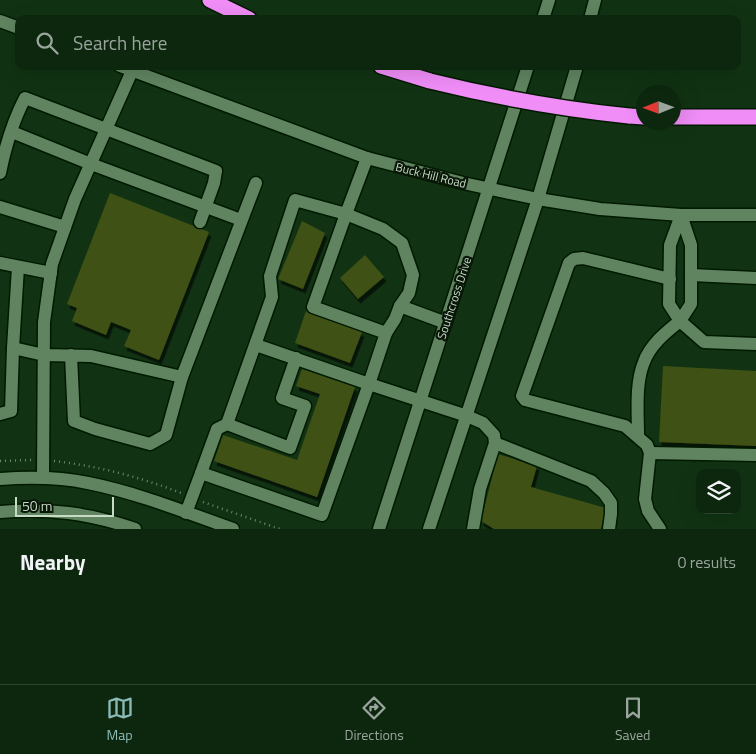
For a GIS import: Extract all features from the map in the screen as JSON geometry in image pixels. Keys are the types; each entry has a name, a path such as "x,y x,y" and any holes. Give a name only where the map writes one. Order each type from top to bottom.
{"highway":[{"path":"210,0 241,15"},
{"path":"395,70 502,97 578,111 636,117"},
{"path":"681,117 756,117"}],"street":[{"path":"544,15 549,0"},
{"path":"591,15 595,0"},
{"path":"0,21 15,27"},
{"path":"43,477 44,322 52,264 65,227 106,128 125,70"},
{"name":"Buck Hill Road","path":"131,70 367,158 489,189 600,209 681,216 756,215"},
{"name":"Southcross Drive","path":"380,529 527,70"},
{"path":"429,529 538,199 576,70"},
{"path":"0,173 4,155 25,98 216,171 214,183 200,222"},
{"path":"12,132 91,164 242,220"},
{"path":"367,158 314,307 386,333"},
{"path":"71,356 74,421 95,429 150,444 166,435 182,377 256,183"},
{"path":"186,513 217,429 227,424 256,345 272,298 270,276 296,200 346,214 383,229 402,243 413,275 409,293 386,333 322,515 201,473"},
{"path":"0,207 65,227"},
{"path":"638,436 640,374 644,360 662,336 680,320 691,304 691,245 681,216"},
{"path":"681,216 670,246 669,304 680,320 704,342 756,344"},
{"path":"660,529 648,511 645,499 650,453 638,436 625,426 525,400 522,396 569,263 574,259 583,258 670,279"},
{"path":"0,263 51,273"},
{"path":"0,414 11,411 18,267"},
{"path":"691,275 756,278"},
{"path":"400,306 446,322"},
{"path":"256,345 483,423 494,435 495,443 480,489 473,529"},
{"path":"13,348 44,355 106,358 182,377"},
{"path":"227,424 290,448 305,406 282,398 296,358"},
{"path":"495,443 591,481 611,503 609,529"},
{"path":"650,453 756,455"},
{"path":"0,479 43,477 87,483 135,494 233,529"},
{"path":"0,512 44,511 77,515 104,519 135,529"}],"building":[{"path":"110,193 209,232 159,360 124,346 131,330 111,322 106,335 72,321 77,308 67,304"},
{"path":"302,221 325,233 303,289 278,279"},
{"path":"365,255 384,277 358,299 340,278"},
{"path":"306,311 362,332 350,363 295,343"},
{"path":"663,366 756,371 756,446 659,442"},
{"path":"302,369 355,387 317,497 214,461 223,435 297,460 320,394 296,386"},
{"path":"498,454 537,466 531,487 606,508 601,529 494,529 481,521"}]}
